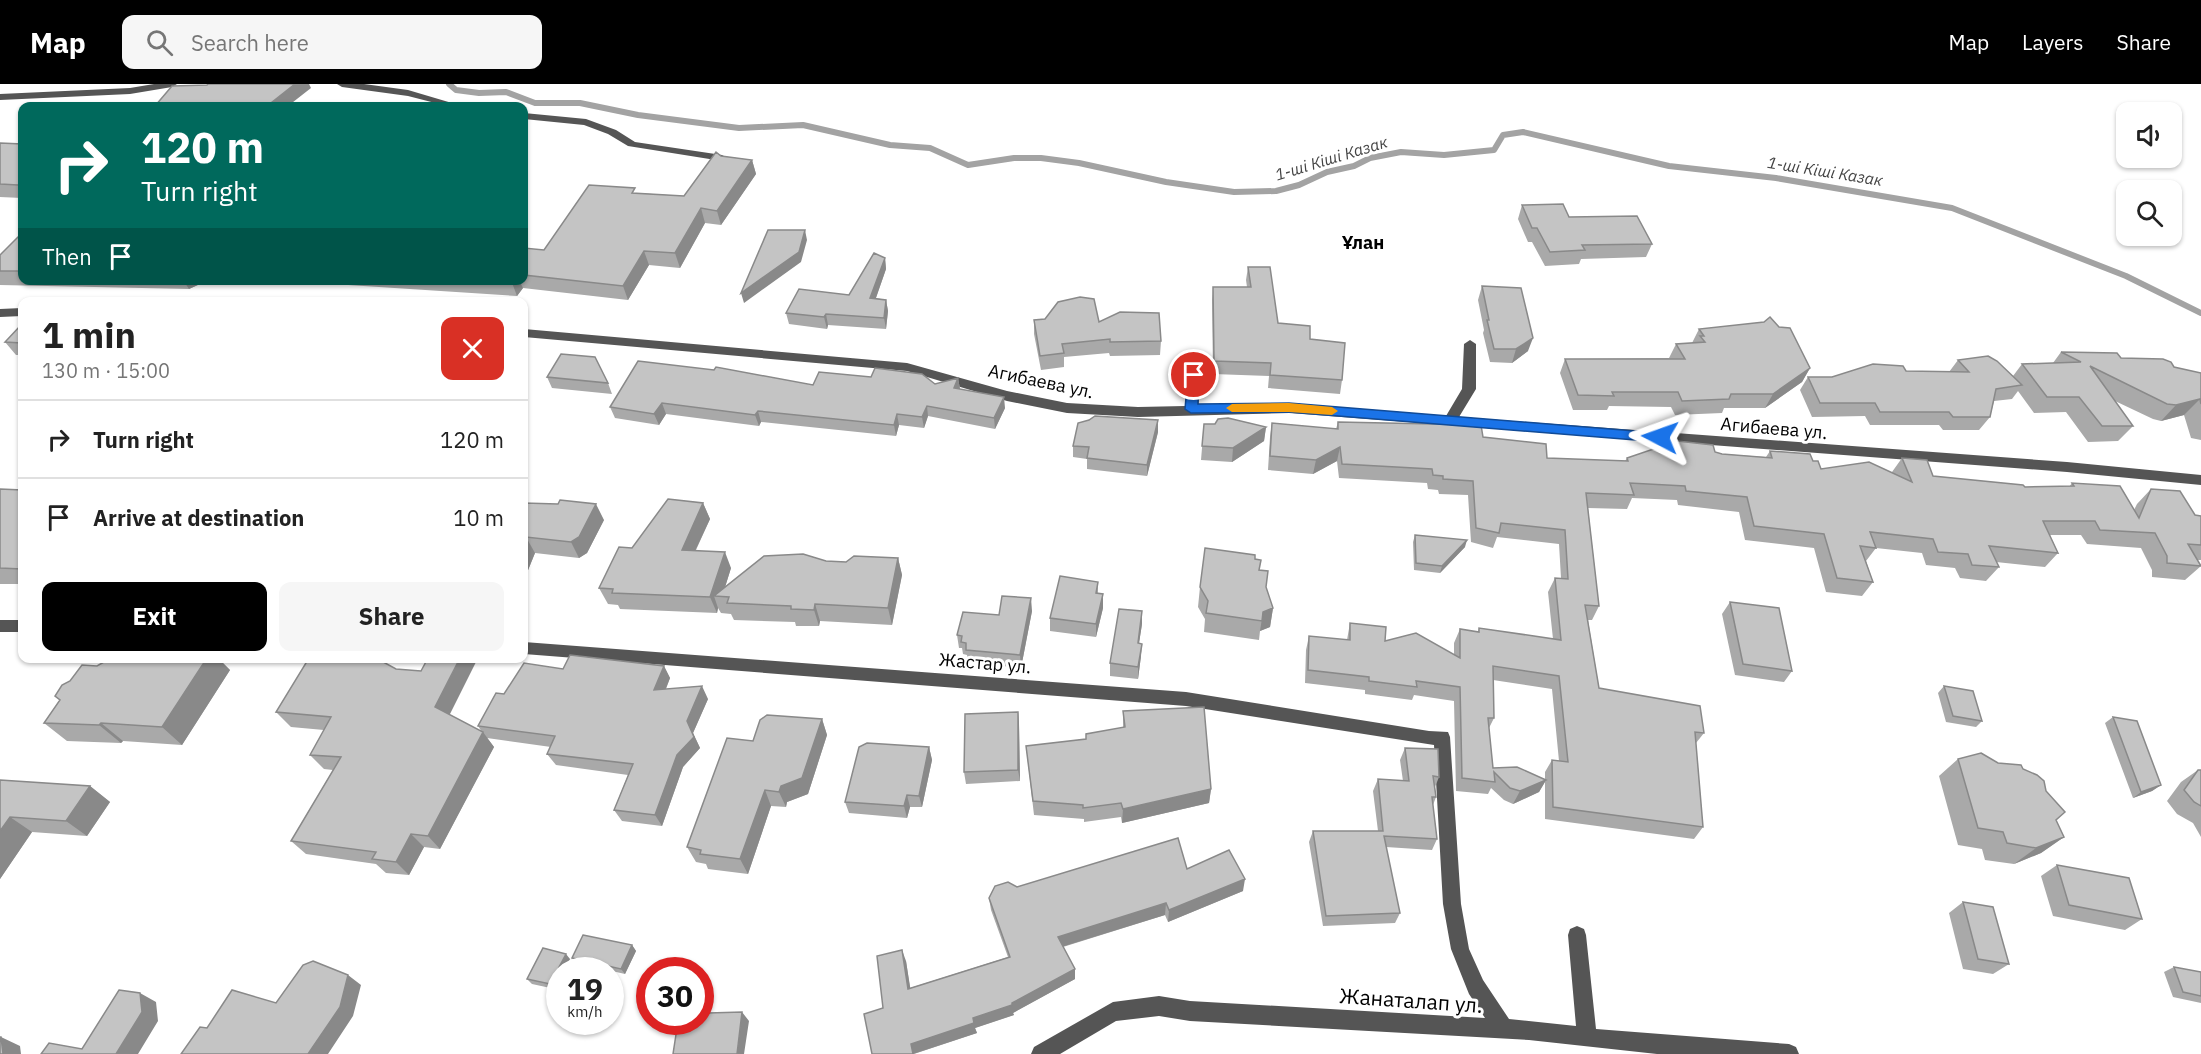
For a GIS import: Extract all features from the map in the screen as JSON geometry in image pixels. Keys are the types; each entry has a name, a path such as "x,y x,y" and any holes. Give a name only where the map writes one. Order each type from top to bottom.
{"street":[{"path":"0,98 130,91 172,84"},
{"path":"342,84 387,89 426,102"},
{"path":"528,116 586,122 632,144 722,158"},
{"path":"0,313 18,312"},
{"name":"Агибаева ул.","path":"528,333 907,367 1008,396 1066,408 1138,412 1289,408 2067,467 2201,480"},
{"path":"1450,420 1469,389 1470,344"},
{"path":"1191,409 1194,375"},
{"path":"0,626 18,626"},
{"name":"Жастар ул.","path":"528,648 963,680 1186,699 1429,738 1442,737 1452,904 1461,949 1476,987 1505,1030"},
{"path":"1576,935 1587,1037"},
{"name":"Жанаталап ул.","path":"1041,1054 1113,1012 1158,1006 1190,1011 1505,1030 1789,1054"}],"building":[{"path":"295,84 272,102 158,102 172,86"},
{"path":"0,143 18,144 18,185 0,184"},
{"path":"716,152 721,156 752,160 717,211 701,208 675,253 644,251 623,286 528,275 528,248 544,250 589,185 635,188 632,193 684,196"},
{"path":"1563,204 1569,217 1637,216 1652,244 1582,245 1585,250 1550,252 1537,228 1532,228 1522,205"},
{"path":"768,230 805,230 799,252 741,293"},
{"path":"18,237 18,271 0,271 0,255"},
{"path":"874,253 885,258 870,298 886,300 884,318 826,314 824,317 786,313 799,289 849,295"},
{"path":"1248,267 1270,267 1278,323 1310,326 1310,339 1345,343 1342,380 1270,375 1271,363 1214,361 1213,287 1251,287"},
{"path":"1482,286 1521,288 1533,338 1516,349 1494,349"},
{"path":"1080,297 1094,299 1099,322 1120,312 1159,313 1161,341 1110,342 1110,339 1062,344 1064,353 1040,356 1034,320 1045,319 1058,302"},
{"path":"1770,317 1779,327 1790,328 1810,368 1773,394 1731,394 1729,399 1682,401 1678,392 1612,392 1614,396 1578,395 1565,359 1685,359 1676,344 1705,342 1700,336 1704,336 1699,329 1764,322"},
{"path":"18,328 18,343 5,342"},
{"path":"2061,352 2117,353 2121,358 2163,359 2171,362 2174,367 2201,373 2201,404 2200,399 2176,405 2167,404 2090,366 2133,426 2102,426 2079,397 2047,397 2022,364 2081,362"},
{"path":"561,354 595,357 608,383 547,377"},
{"path":"1988,356 1997,361 2022,385 1996,389 1990,417 1953,417 1949,412 1880,412 1875,403 1820,403 1808,377 1832,377 1873,364 1903,366 1906,371 1969,372 1958,360"},
{"path":"638,361 714,370 716,367 813,385 819,372 871,377 875,368 922,374 935,384 958,378 954,388 1004,397 994,418 927,406 922,417 897,414 894,425 758,411 755,415 662,403 654,414 610,407"},
{"path":"1095,416 1158,420 1147,465 1087,458 1089,447 1073,446 1078,423"},
{"path":"1228,418 1266,427 1233,448 1202,446 1204,424 1215,424 1218,419"},
{"path":"1338,422 1481,425 1483,437 1546,444 1547,458 1628,461 1627,458 1677,441 1713,445 1715,452 1722,454 1772,458 1770,451 1810,454 1813,461 1818,461 1821,469 1869,462 1912,482 1902,458 1927,460 1933,476 2025,487 2074,486 2072,483 2120,486 2139,518 2151,489 2180,491 2195,515 2201,516 2201,545 2188,544 2201,566 2167,563 2167,556 2155,533 2100,530 2095,521 2043,521 2058,553 1989,546 1999,567 1972,565 1968,554 1938,552 1933,539 1870,532 1876,548 1860,546 1873,582 1837,578 1824,534 1754,526 1747,497 1686,491 1685,486 1630,483 1634,495 1586,493 1599,606 1585,605 1599,688 1700,706 1704,733 1695,732 1703,827 1553,807 1552,760 1568,762 1559,676 1493,666 1494,718 1488,718 1493,768 1517,767 1546,780 1520,791 1510,788 1494,772 1495,782 1462,778 1460,687 1416,681 1417,687 1369,681 1369,677 1308,670 1309,636 1350,640 1350,623 1386,627 1385,641 1416,633 1460,658 1460,629 1479,632 1479,628 1561,640 1555,578 1568,579 1565,530 1501,523 1499,533 1476,528 1473,481 1443,479 1443,476 1433,475 1432,469 1342,464 1340,447 1316,460 1270,456 1272,423 1338,429"},
{"path":"0,489 18,490 18,569 0,568"},
{"path":"668,499 703,503 682,550 725,552 710,597 612,593 613,589 599,588 619,547 632,548"},
{"path":"560,500 596,504 579,537 571,542 528,537 528,503 558,504"},
{"path":"1415,535 1467,540 1442,566 1416,563"},
{"path":"1205,548 1255,555 1255,559 1261,560 1259,570 1268,571 1266,587 1273,608 1263,612 1262,621 1206,613 1208,601 1200,587"},
{"path":"803,554 826,561 846,562 854,556 898,558 888,608 815,604 814,610 791,609 791,606 727,603 729,597 714,596 764,556"},
{"path":"1060,576 1098,582 1096,593 1103,594 1096,624 1050,618"},
{"path":"1002,596 1031,598 1020,655 966,650 966,643 961,642 962,636 957,635 963,612 999,615"},
{"path":"1730,602 1779,608 1792,671 1743,664"},
{"path":"1119,609 1142,611 1138,643 1142,644 1138,667 1110,663"},
{"path":"570,655 664,666 654,690 702,686 687,721 694,737 677,755 655,815 614,810 633,764 547,754 555,736 478,726 496,693 504,694 524,663 563,669"},
{"path":"102,663 204,663 162,727 101,723 99,725 44,723 60,700 55,696 62,685 70,681 82,665 97,666"},
{"path":"306,663 385,663 396,669 421,671 425,663 457,663 435,707 483,732 428,836 411,834 396,862 372,859 376,852 291,841 341,757 310,755 331,717 276,712"},
{"path":"1944,686 1973,691 1982,721 1953,716"},
{"path":"1204,707 1211,789 1123,809 1121,803 1083,808 1083,805 1033,801 1026,746 1086,739 1086,734 1125,727 1123,711"},
{"path":"1018,712 1018,770 964,772 965,714"},
{"path":"767,715 822,719 802,778 781,786 779,792 765,790 740,859 700,854 701,850 687,847 727,738 753,741 760,720"},
{"path":"2113,717 2137,721 2161,785 2141,792"},
{"path":"867,743 929,747 919,796 907,795 904,806 845,802 859,747"},
{"path":"1405,748 1438,749 1439,777 1433,776 1436,797 1432,797 1437,839 1384,836 1400,913 1326,916 1313,831 1383,831 1378,779 1409,781"},
{"path":"1981,753 1998,763 2021,765 2023,769 2044,781 2046,791 2065,812 2056,820 2064,837 2036,848 2007,843 2003,832 1978,828 1958,759"},
{"path":"2198,770 2201,770 2201,806 2194,802 2184,790"},
{"path":"0,780 90,786 66,821 10,817 0,831"},
{"path":"1178,838 1187,869 1229,850 1245,879 1169,910 1166,903 1058,937 1075,969 1012,1005 973,1018 974,1023 911,1044 913,1054 872,1054 864,1014 883,1008 877,956 902,950 908,989 1010,957 989,898 995,886 1008,882 1017,887"},
{"path":"2057,865 2129,878 2142,919 2069,905"},
{"path":"1963,902 1993,907 2009,964 1978,959"},
{"path":"583,935 632,945 624,962 624,957 572,957"},
{"path":"543,948 566,954 564,957 546,957 546,983 527,979"},
{"path":"313,961 348,975 340,1007 308,1054 181,1054 200,1027 207,1028 232,990 276,1003 303,965"},
{"path":"2174,967 2201,972 2201,996 2183,992"},
{"path":"119,990 140,993 142,1012 116,1054 41,1054 49,1043 82,1049"},
{"path":"742,1012 737,1054 673,1054 676,1035 714,1035 714,1013"},
{"path":"1,1037 3,1054 0,1054"}],"waterway":[{"name":"1-ші Кіші Казак","path":"449,84 456,90 479,93 506,92 535,103 580,103 638,115 739,128 803,125 890,145 930,148 968,165 1014,158 1041,158 1079,163 1166,182 1234,192 1276,191 1299,185 1327,172 1354,166 1370,158 1401,152 1444,155 1494,150 1503,135 1523,132 1669,166 1776,178 1952,208 2126,276 2201,313"}],"slow traffic":[{"path":"1232,408 1332,411"}],"district":[{"name":"Ұлан","path":"1363,242"}],"route":[{"path":"1194,375 1191,409 1289,408 1660,437"}]}
